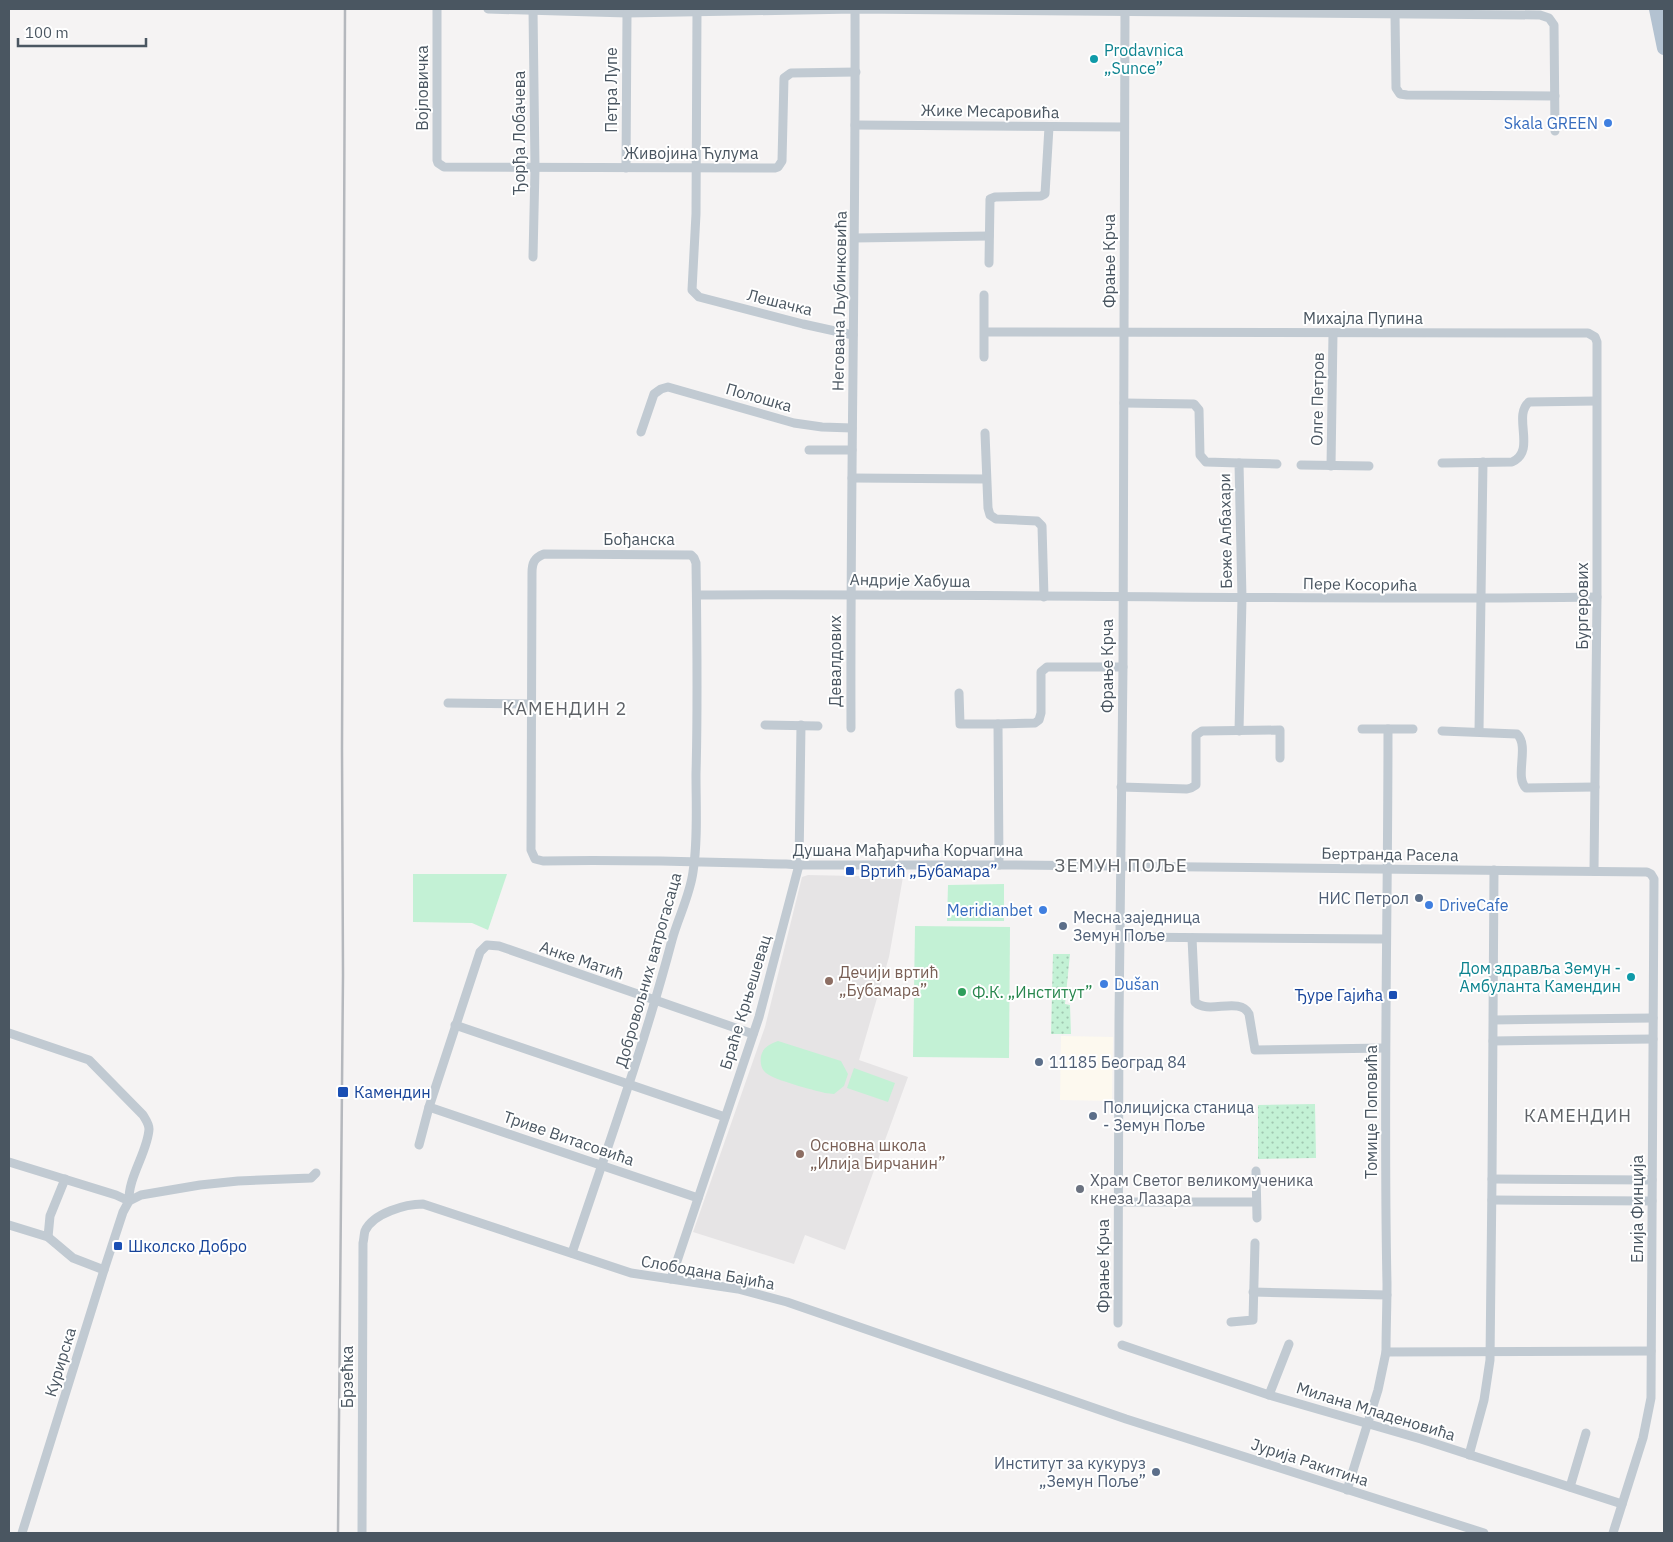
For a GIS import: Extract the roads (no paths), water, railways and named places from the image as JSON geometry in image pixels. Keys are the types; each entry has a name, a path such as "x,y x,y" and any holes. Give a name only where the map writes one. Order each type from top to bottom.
{"main road":[{"path":"1656,9 1664,48"}],"street":[{"name":"Војловичка","path":"437,9 437,160 440,166"},
{"path":"488,9 627,13 697,10 990,9 1496,12 1540,15 1549,18 1554,30 1555,131"},
{"name":"Ђорђа Лобачева","path":"533,9 535,168 533,257"},
{"name":"Негована Љубинковића","path":"850,594 855,238 855,9"},
{"path":"697,10 697,168"},
{"name":"Фрање Крча","path":"1118,1323 1122,867 1125,10"},
{"path":"1393,12 1396,88 1400,94 1555,96"},
{"name":"Петра Лупе","path":"626,168 627,13"},
{"name":"Живојина Ћулума","path":"440,166 447,168 775,168 782,161 784,78 791,73 856,72"},
{"name":"Жике Месаровића","path":"855,125 1124,127"},
{"path":"989,263 989,202 992,197 1041,196 1045,194 1049,127"},
{"name":"Лешачка","path":"697,168 692,290 699,296 853,335"},
{"path":"855,238 988,236"},
{"path":"984,295 984,357"},
{"name":"Михајла Пупина","path":"985,332 1588,333 1595,337 1597,342"},
{"name":"Олге Петров","path":"1331,466 1333,333"},
{"name":"Бургерових","path":"1594,871 1597,342"},
{"name":"Полошка","path":"641,432 654,394 660,389 674,388 794,423 822,427 852,428"},
{"path":"1442,464 1512,462 1521,456 1523,450 1524,409 1529,402 1596,401"},
{"name":"Беже Албахари","path":"1124,403 1194,404 1199,410 1200,455 1203,461 1277,464"},
{"path":"985,433 988,508 996,519 1036,521 1042,526 1044,597"},
{"path":"809,450 852,450"},
{"path":"1479,732 1484,462"},
{"name":"Беже Албахари","path":"1239,463 1242,598 1239,731"},
{"name":"Олге Петров","path":"1301,465 1369,466"},
{"path":"852,478 986,479"},
{"name":"Бођанска","path":"532,704 532,573 535,560 544,554 691,555 696,563 696,595"},
{"name":"Андрије Хабуша","path":"696,595 850,594 1122,597"},
{"name":"Девалдових","path":"850,594 851,728"},
{"name":"Добровољних ватрогасаца","path":"572,1253 630,1084 693,873 697,738 696,595"},
{"name":"Пере Косорића","path":"1122,597 1597,597"},
{"path":"960,693 960,724 1035,723 1039,720 1041,713 1041,672 1047,667 1123,667"},
{"path":"448,703 532,704"},
{"name":"Душана Мађарчића Корчагина","path":"532,704 531,850 535,859 543,861 593,859 800,865 999,864 1122,867"},
{"path":"998,724 999,864"},
{"path":"765,725 818,726"},
{"name":"Браће Крњешевац","path":"671,1279 753,1034 800,865 801,726"},
{"path":"1362,729 1413,729"},
{"name":"Томице Поповића","path":"1347,1490 1380,1380 1386,1352 1385,1048 1388,729"},
{"path":"1121,787 1191,788 1196,785 1196,735 1202,732 1280,730 1280,758"},
{"path":"1442,731 1514,732 1520,736 1522,741 1522,782 1526,788 1595,787"},
{"name":"Бертранда Расела","path":"1122,867 1647,872 1652,874 1654,879"},
{"path":"1469,1455 1486,1392 1490,1350 1494,870"},
{"name":"Елија Финција","path":"1613,1533 1638,1456 1648,1417 1651,1391 1654,879"},
{"path":"1121,937 1386,939"},
{"path":"1192,938 1195,1002 1200,1006 1243,1007 1249,1014 1254,1050 1385,1048"},
{"name":"Анке Матић","path":"455,1025 480,952 487,945 499,946 753,1034"},
{"path":"1494,1020 1653,1018"},
{"path":"419,1145 455,1025 725,1117"},
{"name":"Курирска","path":"9,1033 89,1060 143,1115 149,1131 131,1186 129,1201 123,1212 104,1270 22,1533"},
{"path":"1493,1041 1653,1039"},
{"name":"Триве Витасовића","path":"429,1107 698,1198"},
{"path":"9,1162 129,1201 141,1195 200,1185 238,1181 311,1178 316,1173"},
{"path":"1256,1171 1256,1218"},
{"path":"48,1237 50,1216 65,1179"},
{"path":"1492,1179 1652,1180"},
{"path":"1492,1200 1652,1201"},
{"path":"1118,1202 1256,1202"},
{"name":"Слободана Бајића","path":"370,1223 391,1211 409,1205 423,1204 631,1273 738,1289 788,1302 1126,1419"},
{"name":"Брзећка","path":"362,1533 362,1256 365,1231 370,1223"},
{"path":"9,1225 48,1237 73,1258 104,1270"},
{"path":"1231,1322 1253,1320 1255,1243"},
{"path":"1253,1292 1387,1295"},
{"name":"Милана Младеновића","path":"1122,1344 1269,1395 1421,1439 1622,1504"},
{"path":"1269,1395 1289,1344"},
{"path":"1386,1352 1490,1350 1651,1351"},
{"name":"Јурија Ракитина","path":"1126,1419 1484,1533"},
{"path":"1570,1487 1586,1433"}],"railway":[{"path":"338,1533 343,975 345,9"}],"place":[{"name":"Prodavnica „Sunce”","path":"1094,59"},
{"name":"Skala GREEN","path":"1608,123"},
{"name":"Вртић „Бубамара”","path":"850,871"},
{"name":"НИС Петрол","path":"1419,898"},
{"name":"DriveCafe","path":"1429,905"},
{"name":"Meridianbet","path":"1043,910"},
{"name":"Месна заједница Земун Поље","path":"1063,926"},
{"name":"Дом здравља Земун - Амбуланта Камендин","path":"1631,977"},
{"name":"Дечији вртић „Бубамара”","path":"829,981"},
{"name":"Dušan","path":"1104,984"},
{"name":"Ф.К. „Институт”","path":"962,992"},
{"name":"Ђуре Гајића","path":"1393,995"},
{"name":"11185 Београд 84","path":"1039,1062"},
{"name":"Камендин","path":"343,1092"},
{"name":"Полицијска станица - Земун Поље","path":"1093,1116"},
{"name":"Основна школа „Илија Бирчанин”","path":"800,1154"},
{"name":"Храм Светог великомученика кнеза Лазара","path":"1080,1189"},
{"name":"Школско Добро","path":"118,1246"},
{"name":"Институт за кукуруз „Земун Поље”","path":"1156,1472"}],"district":[{"name":"КАМЕНДИН 2","path":"565,709"},
{"name":"ЗЕМУН ПОЉЕ","path":"1121,865"},
{"name":"КАМЕНДИН","path":"1578,1116"}]}
